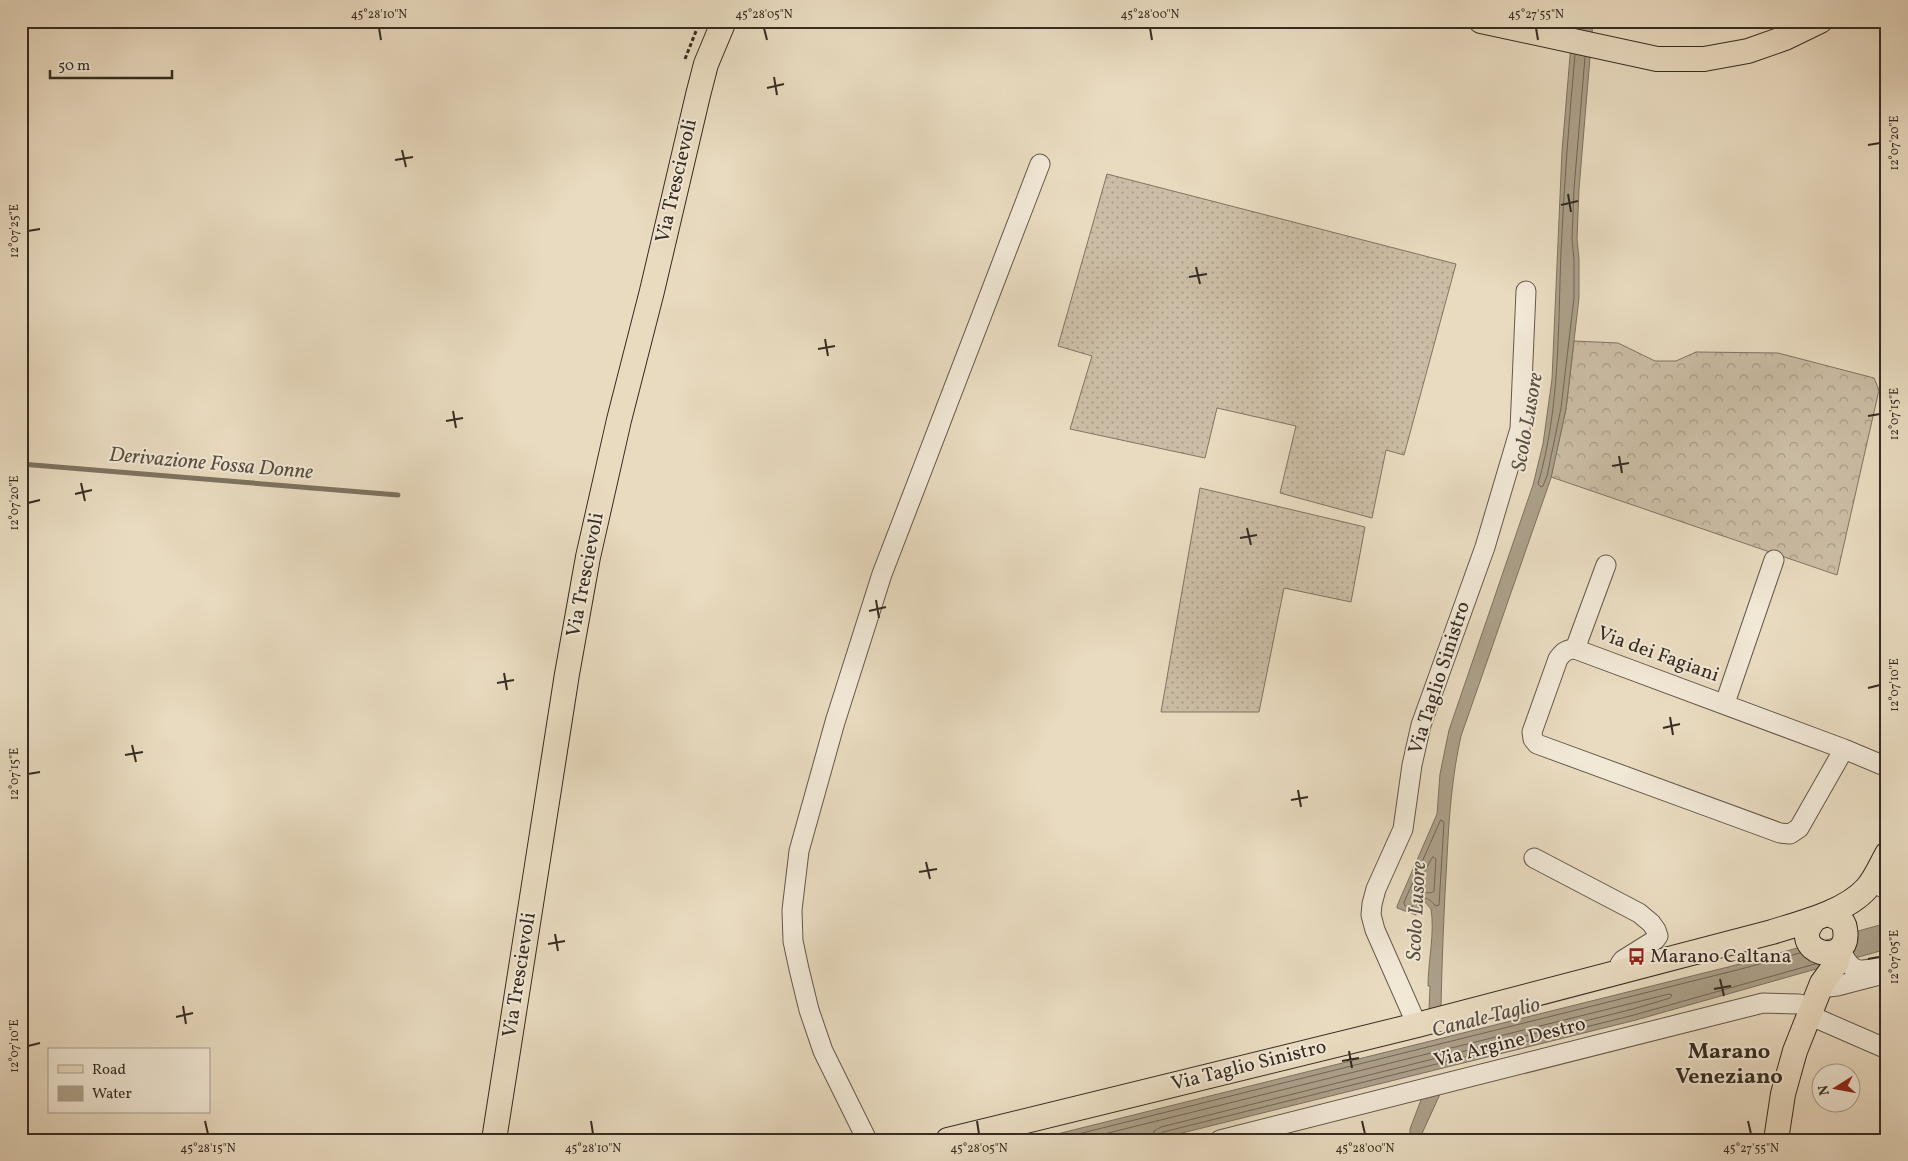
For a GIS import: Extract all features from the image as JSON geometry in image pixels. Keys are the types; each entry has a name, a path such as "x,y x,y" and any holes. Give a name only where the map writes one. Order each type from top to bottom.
{"main road":[{"name":"Via Trescievoli","path":"494,1140 567,674 590,547 693,113 706,64 724,21"},
{"path":"1481,21 1657,59 1704,59 1748,51 1785,38 1820,21"},
{"path":"1417,1024 1621,970 1823,937 1863,907 1875,886 1887,854"},
{"path":"1776,1140 1783,1094 1796,1051 1816,998 1823,937 1855,898 1875,886"},
{"name":"Via Taglio Sinistro","path":"948,1140 1417,1024"}],"street":[{"path":"867,1140 823,1051 809,1010 799,970 793,942 792,910 799,851 835,722 882,574 1040,164"},
{"name":"Via Taglio Sinistro","path":"1417,1024 1375,930 1372,904 1376,889 1403,828 1412,765 1421,724 1485,547 1520,429 1526,291"},
{"name":"Via dei Fagiani","path":"1725,704 1774,560"},
{"path":"1606,565 1575,648 1562,652 1558,659 1532,732 1533,739 1537,744 1780,833 1790,834 1799,828 1844,749"},
{"name":"Via dei Fagiani","path":"1575,648 1887,767"},
{"path":"1534,858 1639,913 1656,930 1658,936 1655,940 1623,960 1620,964 1621,970"},
{"path":"1823,937 1863,971 1887,964"},
{"path":"1887,973 1837,986 1816,998 1887,1049"},
{"name":"Via Argine Destro","path":"1220,1140 1762,1003 1799,1004 1816,998"}],"green space":[{"path":"1107,174 1456,264 1404,455 1386,450 1372,518 1280,493 1296,426 1217,408 1205,458 1070,429 1092,356 1058,346"},
{"path":"1574,341 1618,343 1655,361 1676,361 1696,352 1778,353 1874,378 1879,390 1837,575 1551,477 1566,409"},
{"path":"1200,488 1365,527 1351,602 1284,588 1259,712 1161,712"}],"water":[{"name":"Scolo Lusore","path":"1573,21 1593,21 1579,189 1577,239 1579,298 1566,409 1551,478 1461,736 1453,781 1449,827 1441,1007 1429,1009 1430,986 1428,986 1428,976 1432,928 1431,909 1425,902 1420,903 1416,915 1397,908 1397,906 1437,814 1440,774 1449,730 1533,485 1543,444 1552,379 1562,151"},
{"path":"1887,923 1887,949 1636,1020 1154,1140 1033,1140 1740,964"},
{"path":"1424,1092 1441,1092 1419,1140 1410,1140 1410,1129"}],"waterway":[{"name":"Derivazione Fossa Donne","path":"21,464 398,495"}],"place":[{"name":"Marano Caltana","path":"1636,957"}],"district":[{"name":"Marano Veneziano","path":"1729,1064"}],"water label":[{"name":"Canale Taglio","path":"1486,1018"}]}
